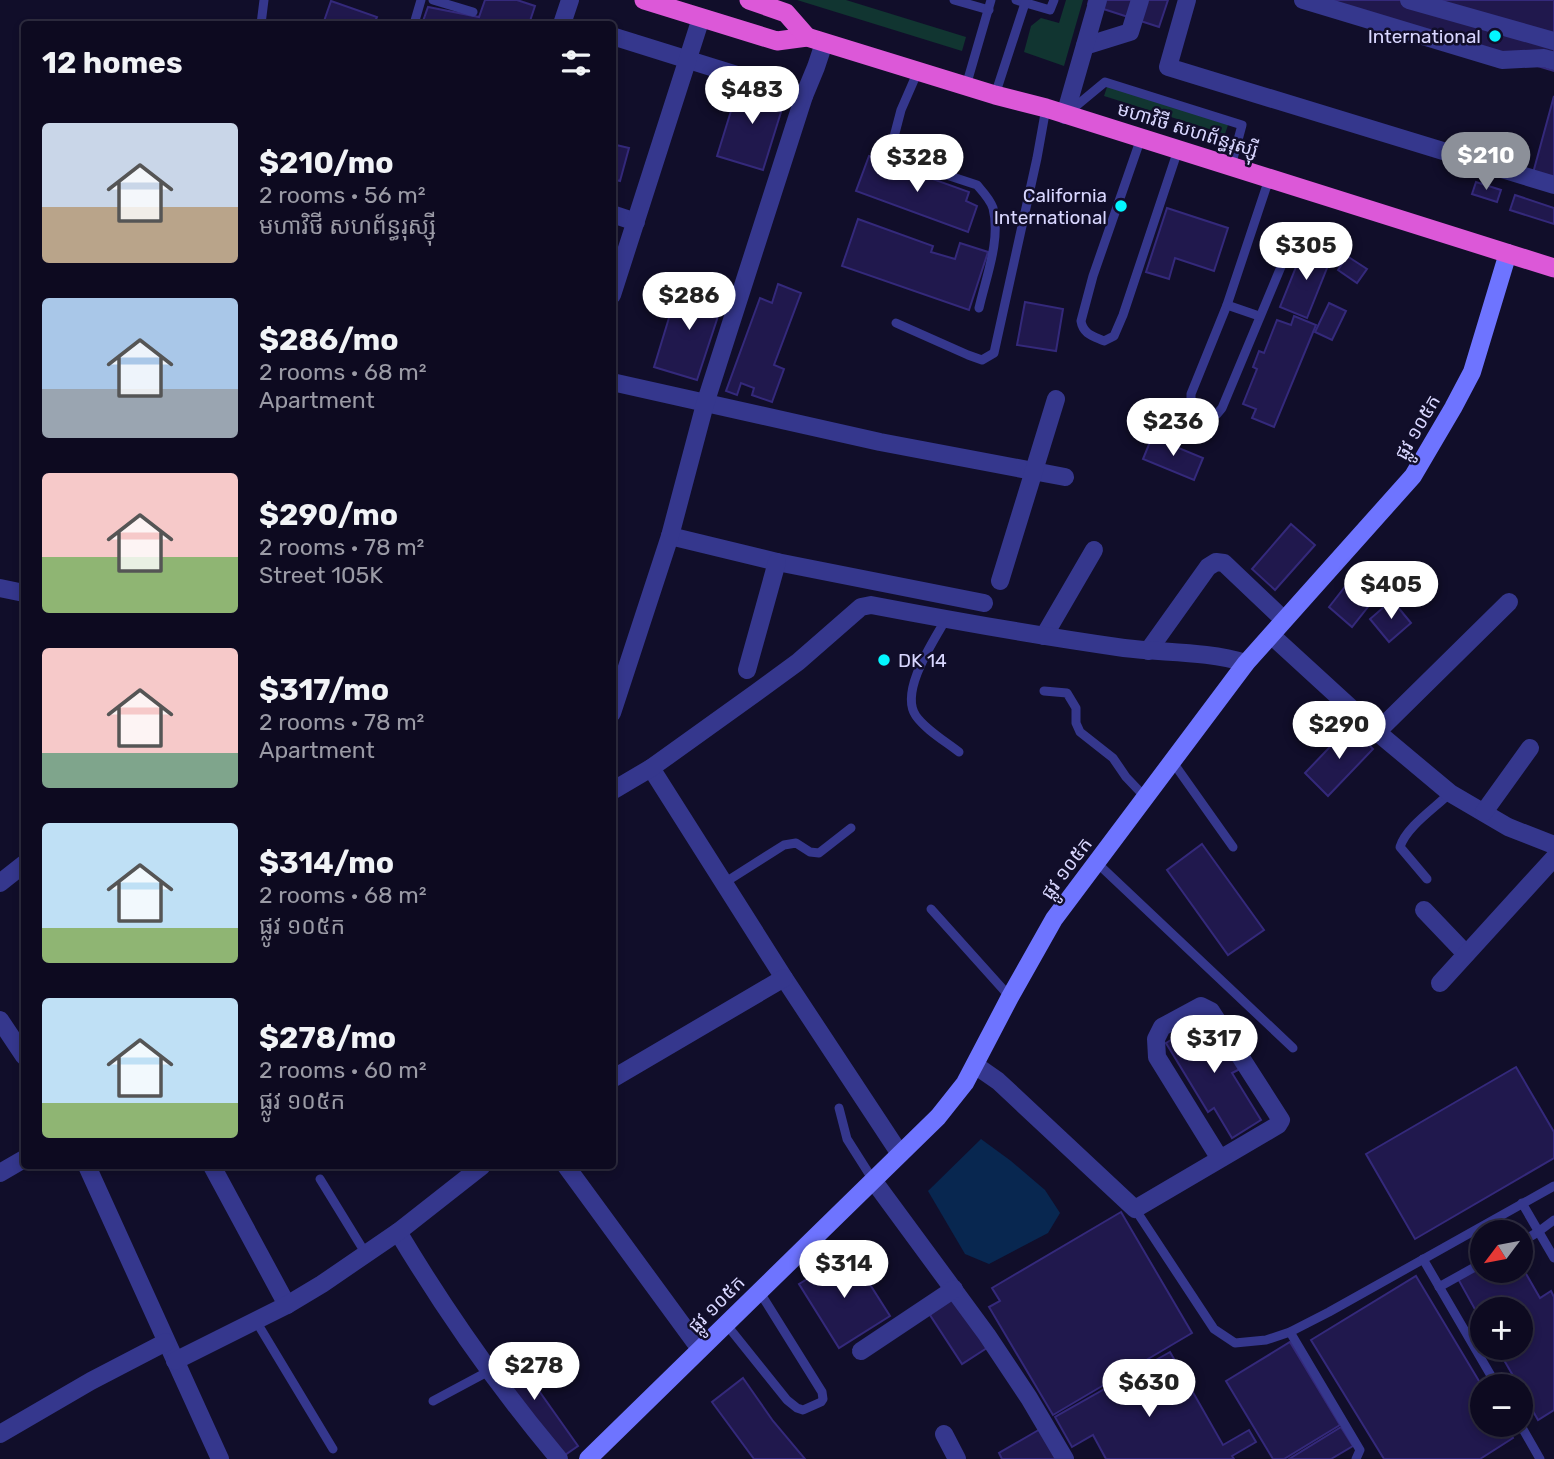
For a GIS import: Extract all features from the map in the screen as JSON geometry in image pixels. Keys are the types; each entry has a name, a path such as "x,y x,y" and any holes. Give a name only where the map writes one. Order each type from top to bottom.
{"highway":[{"name":"មហាវិថី សហព័ន្ធរុស្ស៊ី","path":"644,0 777,41 815,40 1046,108 1554,268"},
{"name":"មហាវិថី សហព័ន្ធរុស្ស៊ី","path":"759,1 786,13 815,40"}],"main road":[{"name":"ផ្លូវ ១០៥ក","path":"589,1459 938,1117 965,1083 1054,919 1096,862 1246,663 1413,476 1472,372 1508,253"}],"street":[{"path":"568,21 570,0"},
{"path":"1065,115 1098,0"},
{"path":"1085,46 1130,32 1140,0"},
{"path":"1187,0 1168,67 1554,185"},
{"path":"1303,0 1502,60 1544,58 1554,61"},
{"path":"1409,0 1554,41"},
{"path":"616,283 701,18"},
{"path":"616,37 804,96"},
{"path":"616,701 670,536 705,404 804,96 816,67 815,40"},
{"path":"616,215 636,222"},
{"path":"616,383 880,442 1065,477"},
{"path":"1000,581 1056,399"},
{"path":"670,536 777,562 984,603"},
{"path":"1044,636 1094,550"},
{"path":"747,670 777,562"},
{"path":"1148,651 1208,568 1216,562 1224,563 1284,620"},
{"path":"0,588 21,592"},
{"path":"1377,732 1509,602"},
{"path":"616,789 651,768 797,662 861,607 871,605 1044,636 1148,651 1226,657 1246,663"},
{"path":"1271,635 1377,732 1450,793 1508,827 1554,845"},
{"path":"1484,812 1530,748"},
{"path":"651,768 900,1154"},
{"path":"1440,983 1554,858"},
{"path":"0,883 21,866"},
{"path":"1424,911 1466,954"},
{"path":"616,1077 784,978"},
{"path":"975,1065 998,1081 1135,1209 1278,1125 1281,1120 1211,1011 1200,1006 1162,1027 1156,1039 1157,1057 1220,1159"},
{"path":"0,1020 21,1052"},
{"path":"0,1173 21,1161"},
{"path":"88,1169 220,1459"},
{"path":"214,1169 287,1306"},
{"path":"175,1361 287,1306 322,1284 398,1232 478,1169"},
{"path":"568,1169 700,1349"},
{"path":"873,1180 994,1346 1065,1459"},
{"path":"398,1232 429,1284 489,1371 559,1459"},
{"path":"861,1352 954,1289"},
{"path":"0,1434 166,1342"},
{"path":"944,1434 957,1459"}],"lane":[{"path":"261,21 264,0"},
{"path":"415,21 421,0"},
{"path":"433,0 473,12"},
{"path":"995,95 1022,1 1050,10 1054,0"},
{"path":"958,1 990,5 965,86"},
{"path":"918,71 901,110 889,156 977,185 987,195 993,208 995,242 979,308"},
{"path":"1065,115 1105,82 1242,125 1231,166"},
{"path":"896,323 968,355 982,359 994,353 1046,108"},
{"path":"1141,138 1093,276 1081,321 1086,333 1104,341 1114,335 1123,315 1178,150"},
{"path":"1269,178 1227,305 1191,394 1191,403 1196,408 1213,415 1222,408 1283,262"},
{"path":"1227,305 1259,316"},
{"path":"946,619 913,682 910,702 922,723 959,752"},
{"path":"1044,691 1067,692 1076,708 1076,723 1080,732 1113,758 1145,797"},
{"path":"1172,761 1234,848"},
{"path":"1427,879 1400,847 1402,839 1450,793"},
{"path":"724,883 785,845 796,843 810,852 819,853 851,828"},
{"path":"1096,862 1293,1048"},
{"path":"931,909 1010,997"},
{"path":"839,1108 847,1139 873,1180"},
{"path":"320,1178 366,1254"},
{"path":"1135,1209 1214,1329 1235,1343 1266,1340 1290,1332 1554,1185"},
{"path":"1522,1203 1554,1258"},
{"path":"1533,1235 1554,1220"},
{"path":"1423,1258 1490,1374"},
{"path":"1439,1287 1470,1270"},
{"path":"726,1324 787,1400 803,1410 821,1402 822,1392 759,1291"},
{"path":"256,1321 333,1449"},
{"path":"1290,1332 1360,1450 1356,1459"},
{"path":"433,1401 489,1371"},
{"path":"1527,1437 1540,1459"}],"green space":[{"path":"797,0 846,0 966,37 962,51"},
{"path":"1066,0 1083,0 1064,66 1024,52 1031,26 1041,18 1059,23"},
{"path":"1108,84 1229,122 1225,134 1104,96"}],"water":[{"path":"981,1139 1045,1190 1060,1213 1048,1233 989,1264 965,1254 928,1191"}],"building":[{"path":"485,0 517,0 535,6 530,21 423,21 428,7 479,17"},
{"path":"1089,0 1168,0 1159,27 1088,4"},
{"name":"International","path":"1318,0 1554,0 1554,71"},
{"path":"331,1 377,17 375,21 324,21"},
{"path":"740,82 786,96 763,170 717,156"},
{"path":"1554,96 1554,179 1533,173"},
{"path":"616,145 629,148 620,181 616,180"},
{"path":"869,156 969,192 966,201 977,206 968,232 856,191"},
{"path":"1476,182 1501,190 1497,202 1472,194"},
{"path":"1515,195 1554,208 1554,224 1510,210"},
{"path":"1167,208 1228,228 1214,271 1175,258 1169,279 1146,272"},
{"path":"858,219 933,246 931,252 955,259 960,243 988,252 969,310 842,266"},
{"path":"1304,247 1331,258 1307,318 1280,307"},
{"path":"1347,256 1367,269 1357,283 1338,270"},
{"path":"778,284 801,293 774,365 784,369 772,402 752,395 754,388 741,383 737,395 726,391 760,298 772,303"},
{"path":"679,285 724,298 697,380 654,367"},
{"path":"1025,302 1063,309 1056,351 1017,345"},
{"path":"1329,303 1346,311 1332,340 1315,332"},
{"path":"1294,316 1316,325 1274,427 1252,418 1256,409 1243,404 1257,369 1253,367 1259,351 1264,353 1277,320 1291,325"},
{"path":"1152,437 1203,458 1194,480 1143,459"},
{"path":"1291,524 1315,545 1275,590 1252,569"},
{"path":"1359,569 1383,588 1352,627 1329,607"},
{"path":"1392,600 1411,623 1389,642 1370,619"},
{"path":"1350,726 1373,749 1328,796 1305,773"},
{"path":"1202,844 1264,930 1228,955 1167,870"},
{"path":"1210,1016 1242,1068 1232,1073 1261,1120 1232,1138 1214,1108 1208,1112 1166,1043"},
{"path":"1516,1067 1554,1132 1554,1158 1415,1239 1366,1154"},
{"path":"1121,1212 1192,1333 1053,1415 989,1307 1000,1301 992,1288"},
{"path":"850,1253 890,1316 839,1348 799,1284"},
{"path":"1470,1270 1470,1283 1531,1283 1540,1298 1551,1291 1554,1297 1554,1410 1538,1420 1533,1411 1533,1374 1512,1374 1504,1360 1533,1360 1533,1297 1470,1297 1470,1300 1457,1277"},
{"path":"1416,1276 1475,1374 1470,1374 1470,1437 1513,1438 1480,1459 1384,1459 1311,1340"},
{"path":"954,1289 990,1346 962,1364 930,1315"},
{"path":"1290,1342 1340,1425 1284,1459 1273,1459 1226,1381"},
{"path":"508,1347 578,1446 562,1457 491,1359"},
{"path":"1170,1352 1223,1445 1249,1430 1256,1442 1232,1456 1234,1459 1106,1459 1093,1435 1072,1447 1055,1417"},
{"path":"743,1378 773,1421 805,1459 754,1459 712,1402"},
{"path":"1341,1427 1353,1446 1331,1459 1289,1459"},
{"path":"1042,1428 1060,1459 1002,1459 999,1453"}],"place":[{"name":"International","path":"1495,36"},
{"name":"California International","path":"1121,206"},
{"name":"DK 14","path":"884,660"}]}
